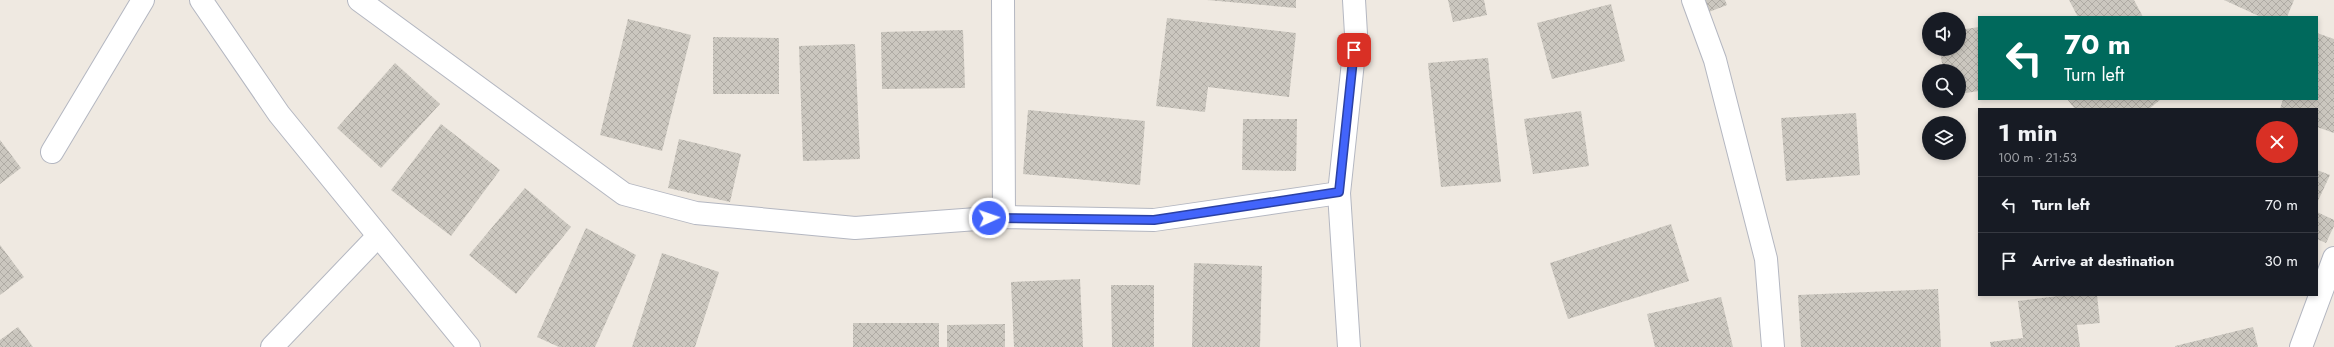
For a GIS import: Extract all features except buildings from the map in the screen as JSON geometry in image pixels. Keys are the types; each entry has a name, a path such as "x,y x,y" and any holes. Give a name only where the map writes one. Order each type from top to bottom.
{"street":[{"path":"52,152 143,0"},
{"path":"201,0 279,114 469,347"},
{"path":"359,0 624,194 696,214 855,228 1004,217 1154,220 1339,192"},
{"path":"1003,0 1004,217"},
{"path":"1349,347 1339,192 1356,34 1354,0"},
{"path":"1693,0 1715,60 1766,259 1773,347"},
{"path":"272,347 378,236"},
{"path":"2301,347 2334,258"}],"route":[{"path":"989,218 1154,220 1339,192 1354,50"}]}
